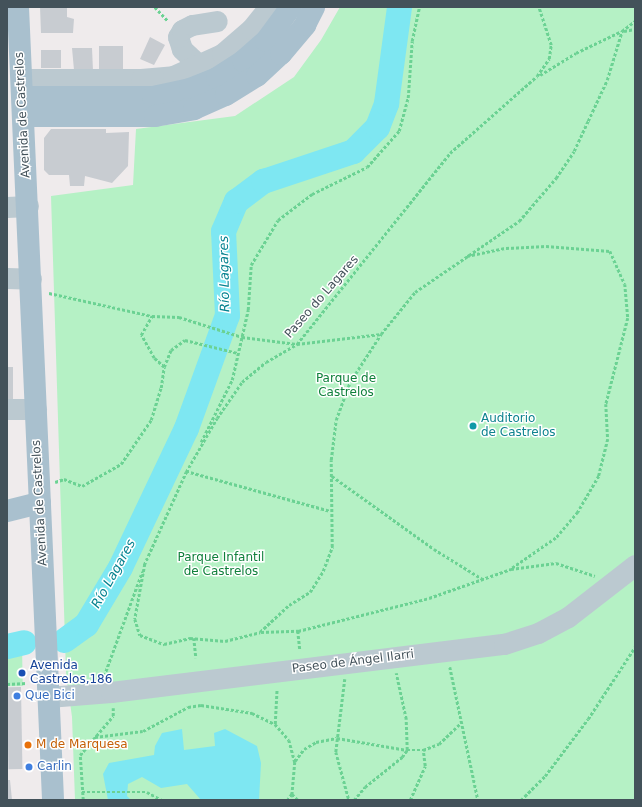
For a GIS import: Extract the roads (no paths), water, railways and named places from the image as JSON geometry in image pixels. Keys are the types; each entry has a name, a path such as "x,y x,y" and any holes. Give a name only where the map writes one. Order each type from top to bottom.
{"main road":[{"path":"23,97 153,97 190,89 217,78 243,61 266,41 291,7"},
{"path":"23,97 155,116 194,109 226,95 257,76 281,54 305,24 314,7"},
{"name":"Avenida de Castrelos","path":"15,18 23,97 53,800"},
{"path":"7,510 40,495"}],"street":[{"path":"23,97 141,79 173,76 200,66 222,54 251,29 269,7"},
{"path":"200,66 182,49 178,37 182,30 192,24 217,21"},
{"path":"7,207 28,206"},
{"path":"7,278 31,279"},
{"path":"7,409 36,409"},
{"name":"Paseo de Ángel Ilarri","path":"48,697 107,687 504,644 538,633 568,617 635,565"}],"water":[{"path":"182,729 184,750 215,746 214,733 225,729 257,746 261,763 259,800 201,800 187,784 161,788 142,777 128,784 127,796 131,800 108,800 103,774 109,763 154,755 155,746 162,733"}],"waterway":[{"name":"Río Lagares","path":"64,640 86,624 120,567 186,428 227,315 223,231 236,201 263,181 353,151 377,127 386,103 399,7"},
{"name":"Río Lagares","path":"7,646 24,642"}],"place":[{"name":"Auditorio de Castrelos","path":"473,426"},
{"name":"Avenida Castrelos,186","path":"22,673"},
{"name":"Que Bici","path":"17,696"},
{"name":"M de Marquesa","path":"28,745"},
{"name":"Carlin","path":"29,767"}],"park label":[{"name":"Parque de Castrelos","path":"346,386"},
{"name":"Parque Infantil de Castrelos","path":"221,565"}]}
